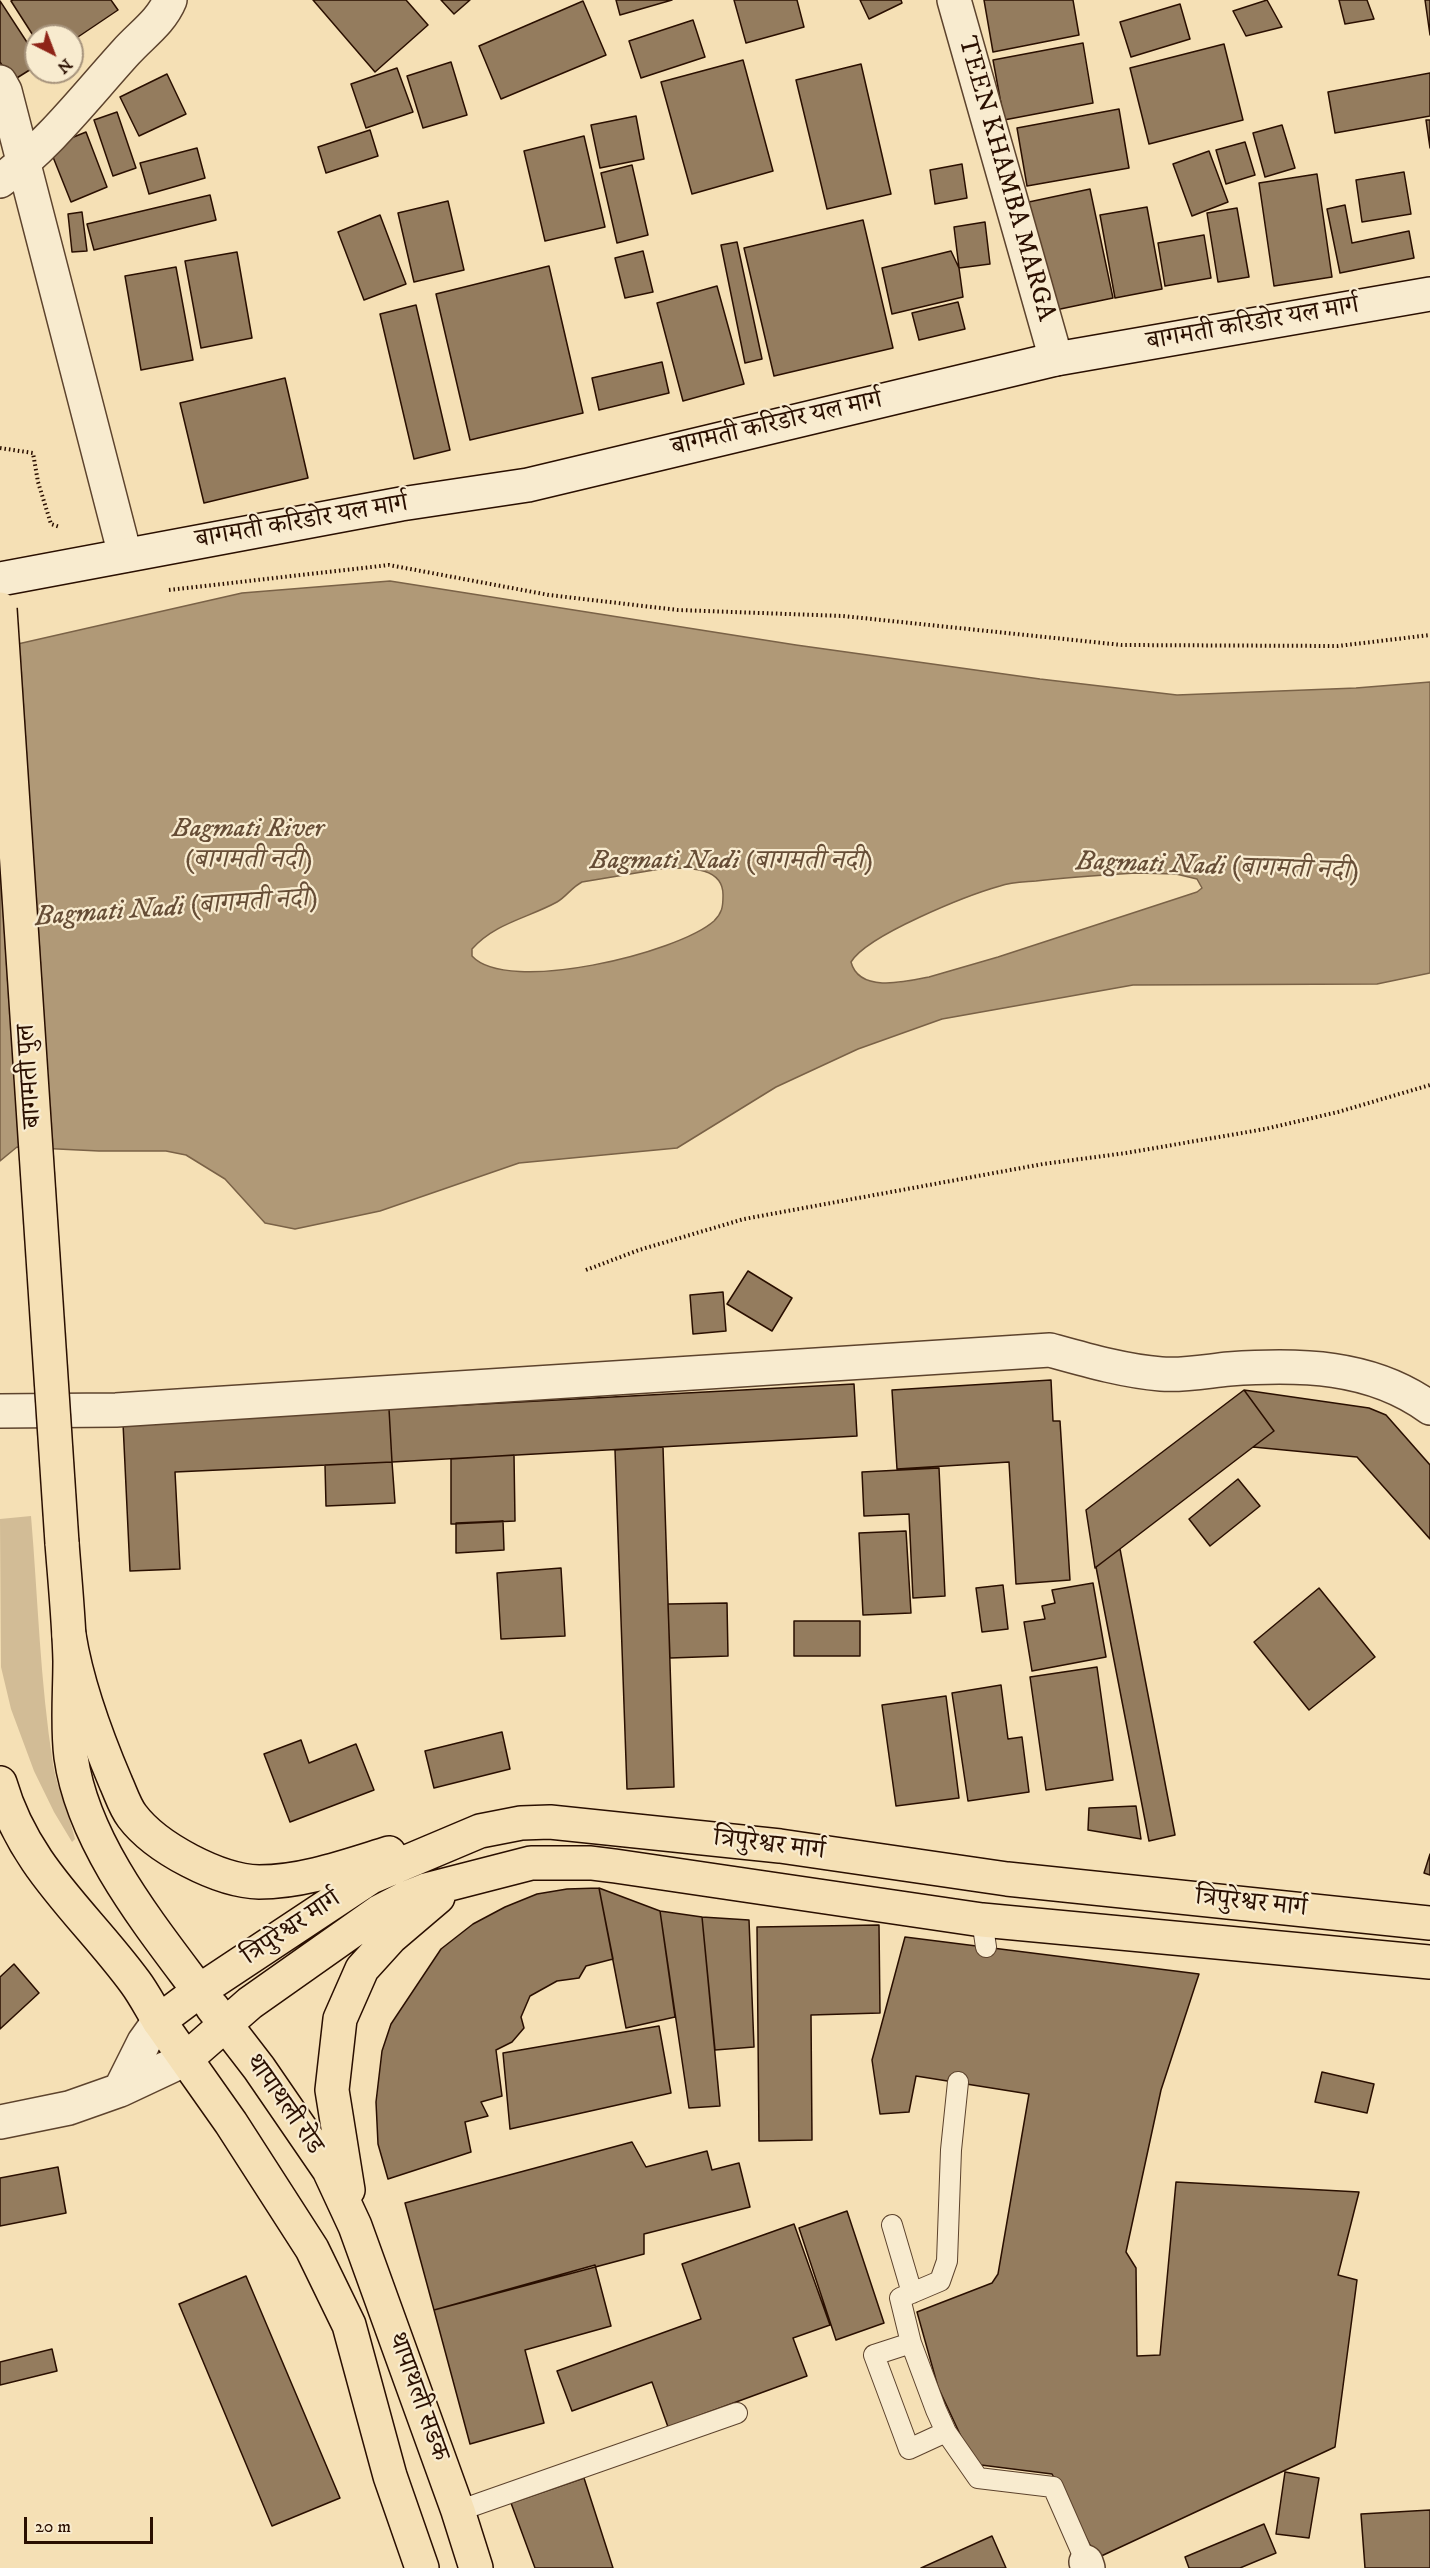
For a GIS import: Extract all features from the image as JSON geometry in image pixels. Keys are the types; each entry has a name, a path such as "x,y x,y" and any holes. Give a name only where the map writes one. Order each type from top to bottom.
{"main road":[{"name":"बागमती पुल","path":"0,609 69,1635"},
{"path":"69,1635 81,1686 92,1719 130,1815 152,1838 174,1853 200,1866 258,1882 298,1878 338,1869 407,1848 459,1840"},
{"name":"थापाथली रोड","path":"69,1635 71,1757 87,1816 110,1862 157,1937 265,2077 329,2170 355,2226"},
{"name":"थापाथली रोड","path":"0,1783 8,1809 28,1847 64,1898 135,1982 312,2249"},
{"name":"त्रिपुरेश्वर मार्ग","path":"159,2021 199,1991 371,1877 480,1831 521,1822 582,1825 780,1846 1007,1879 1430,1923"},
{"name":"त्रिपुरेश्वर मार्ग","path":"186,2059 224,2024 379,1912 426,1890 531,1863 591,1863 857,1900 984,1934 1430,1962"},
{"path":"355,2226 332,2090 340,2019 362,1969 391,1936 435,1899 473,1877"},
{"name":"थापाथली सडक","path":"355,2226 459,2511 476,2568"},
{"name":"थापाथली सडक","path":"312,2249 349,2325 390,2476 422,2568"}],"street":[{"path":"12,173 138,39 164,15 170,0"},
{"name":"TEEN KHAMBA MARGA","path":"954,0 1056,359"},
{"path":"0,82 5,91 12,173 125,555"},
{"name":"बागमती करिडोर यल मार्ग","path":"0,579 401,504 528,485 1056,359 1430,294"},
{"path":"0,1411 116,1410 1050,1350 1099,1363 1163,1374 1277,1365 1336,1371 1375,1378 1410,1394 1430,1408"},
{"path":"120,2090 144,2042 159,2021"},
{"path":"0,2122 69,2108 120,2090 186,2059"}],"lane":[{"path":"958,2082 951,2150 947,2261 940,2281 900,2298 911,2343 946,2432 978,2478 1053,2487 1087,2565"},
{"path":"892,2225 912,2293"},
{"path":"911,2343 874,2355 909,2449 946,2432"},
{"path":"459,2511 737,2413"}],"path":[{"path":"0,448 33,453 38,482"},
{"path":"125,555 157,592 389,565 549,595 666,608 843,616 1122,645 1338,646 1430,635"},
{"path":"586,1270 639,1250 772,1213 899,1192 1044,1164 1126,1153 1265,1129 1338,1112 1430,1085"}],"shaded area":[{"path":"31,1516 42,1671 49,1733 55,1774 75,1839 72,1842 34,1771 11,1709 1,1667 0,1519"}],"water":[{"name":"Bagmati River (बागमती नदी)","path":"390,581 796,645 1040,679 1177,695 1356,688 1430,682 1430,973 1377,984 1133,985 942,1019 858,1049 776,1087 677,1148 519,1163 380,1211 295,1229 265,1223 225,1179 186,1155 166,1151 17,1147 0,1161 0,648 242,593","holes":["666,868 693,869 711,874 717,879 722,886 723,903 714,921 695,933 631,956 554,971 520,971 491,967 472,956 472,949 491,933 557,902 582,882","1136,873 1176,874 1197,879 1202,888 1197,892 998,957 929,977 896,983 873,982 856,972 851,962 861,951 897,928 943,907 1004,885 1061,878"]}],"building":[{"path":"111,0 118,10 84,33 84,24 26,24 11,1"},
{"path":"313,0 406,0 428,25 375,72"},
{"path":"441,0 470,0 454,14"},
{"path":"616,0 672,0 620,15"},
{"path":"734,0 797,0 804,27 746,43"},
{"path":"860,0 901,0 902,3 869,19"},
{"path":"984,0 1073,0 1079,35 993,52"},
{"path":"1267,0 1282,27 1246,36 1233,11"},
{"path":"1339,0 1367,0 1374,19 1345,24"},
{"path":"1425,0 1430,0 1430,35"},
{"path":"0,1 24,38 24,74 12,81 0,62"},
{"path":"583,1 606,55 501,99 479,46"},
{"path":"1180,4 1190,39 1131,57 1120,22"},
{"path":"693,20 705,57 641,78 629,41"},
{"path":"1083,43 1093,103 1004,120 993,60"},
{"path":"1224,44 1243,120 1149,144 1130,68"},
{"path":"743,60 773,171 692,194 661,82"},
{"path":"451,62 467,115 423,128 407,76"},
{"path":"861,64 891,194 827,209 796,80"},
{"path":"397,68 413,112 366,128 351,84"},
{"path":"1430,73 1430,116 1335,133 1328,92"},
{"path":"167,74 186,114 139,136 120,97"},
{"path":"1119,109 1129,168 1027,186 1017,128"},
{"path":"117,112 136,168 113,176 94,120"},
{"path":"636,116 644,159 600,168 591,125"},
{"path":"1426,120 1430,120 1430,148"},
{"path":"1282,125 1295,168 1265,177 1253,133"},
{"path":"370,130 378,156 326,173 318,147"},
{"path":"86,132 107,187 71,202 49,147"},
{"path":"584,136 605,227 545,241 524,151"},
{"path":"1245,142 1255,175 1226,184 1216,150"},
{"path":"197,148 205,178 149,194 140,163"},
{"path":"1209,151 1228,202 1192,216 1173,164"},
{"path":"962,164 967,198 935,204 930,170"},
{"path":"632,165 648,235 617,243 601,173"},
{"path":"1404,172 1411,214 1362,222 1356,180"},
{"path":"1317,174 1332,277 1274,286 1259,183"},
{"path":"1090,189 1113,298 1046,312 1024,203"},
{"path":"210,195 216,220 94,250 87,224"},
{"path":"448,201 464,270 414,282 398,213"},
{"path":"1345,205 1352,243 1409,231 1414,258 1340,273 1327,209"},
{"path":"1147,207 1162,289 1115,298 1100,215"},
{"path":"1237,208 1249,277 1218,282 1207,213"},
{"path":"82,212 87,251 72,252 68,214"},
{"path":"380,215 406,284 364,300 338,232"},
{"path":"863,220 893,348 774,376 744,248"},
{"path":"985,222 990,264 959,268 954,227"},
{"path":"1204,235 1211,278 1165,286 1158,243"},
{"path":"737,242 762,359 745,363 721,245"},
{"path":"643,251 653,292 625,298 615,258"},
{"path":"951,251 959,268 963,297 892,314 882,268"},
{"path":"237,252 252,338 201,348 185,261"},
{"path":"549,266 583,413 470,440 436,294"},
{"path":"176,267 193,360 141,370 125,276"},
{"path":"717,286 744,384 683,401 657,303"},
{"path":"958,302 965,329 919,340 912,313"},
{"path":"416,305 450,450 414,459 380,314"},
{"path":"662,362 669,393 599,410 592,378"},
{"path":"285,378 308,478 204,503 180,403"},
{"path":"748,1271 792,1298 772,1331 727,1304"},
{"path":"723,1292 726,1331 693,1334 690,1295"},
{"path":"1051,1380 1053,1421 1060,1421 1070,1580 1016,1584 1009,1462 897,1469 892,1390"},
{"path":"854,1384 857,1436 392,1462 389,1409"},
{"path":"1244,1390 1274,1431 1095,1568 1086,1510"},
{"path":"1244,1390 1369,1408 1386,1415 1430,1465 1430,1539 1357,1457 1253,1447 1274,1431"},
{"path":"389,1409 392,1462 175,1472 180,1569 130,1571 123,1423"},
{"path":"663,1447 674,1787 627,1789 615,1450"},
{"path":"514,1455 515,1521 451,1524 451,1459"},
{"path":"392,1462 395,1503 326,1506 325,1465"},
{"path":"939,1468 945,1596 913,1598 909,1514 864,1516 862,1472"},
{"path":"1238,1479 1260,1506 1210,1546 1189,1519"},
{"path":"503,1521 504,1550 456,1553 456,1523"},
{"path":"906,1531 911,1613 863,1615 859,1533"},
{"path":"1120,1549 1175,1835 1149,1841 1096,1567"},
{"path":"561,1568 565,1636 501,1639 497,1573"},
{"path":"1093,1583 1106,1657 1032,1671 1024,1622 1045,1619 1042,1606 1055,1603 1052,1590"},
{"path":"1003,1585 1008,1629 982,1632 976,1588"},
{"path":"1319,1588 1375,1657 1309,1710 1254,1642"},
{"path":"727,1603 728,1656 670,1658 668,1604"},
{"path":"794,1621 860,1621 860,1656 794,1656"},
{"path":"1097,1667 1113,1780 1046,1790 1030,1677"},
{"path":"1001,1685 1008,1739 1022,1737 1029,1792 968,1801 952,1693"},
{"path":"946,1696 959,1798 896,1806 882,1705"},
{"path":"502,1732 510,1769 434,1788 425,1751"},
{"path":"301,1740 309,1763 356,1744 374,1790 290,1822 264,1754"},
{"path":"1136,1806 1141,1839 1088,1830 1089,1808"},
{"path":"1430,1854 1430,1875 1424,1873"},
{"path":"599,1888 660,1911 675,2017 626,2028"},
{"path":"599,1888 613,1959 586,1966 579,1978 557,1981 530,1996 521,2017 524,2028 512,2042 496,2050 502,2096 481,2102 488,2116 465,2122 471,2152 388,2179 378,2144 376,2102 382,2051 391,2024 441,1949 473,1924 505,1907 537,1894 567,1889"},
{"path":"660,1911 702,1917 720,2106 689,2108"},
{"path":"702,1917 749,1920 754,2047 715,2050"},
{"path":"879,1925 880,2013 811,2015 812,2140 759,2141 757,1927"},
{"path":"905,1937 1199,1974 1161,2090 1126,2252 1136,2268 1137,2356 1160,2355 1176,2182 1359,2192 1338,2275 1357,2280 1335,2447 1097,2558 1052,2474 981,2465 965,2445 938,2387 917,2312 992,2283 998,2274 1029,2094 916,2076 909,2112 880,2114 872,2060"},
{"path":"14,1964 39,1993 0,2029 0,1977"},
{"path":"659,2026 671,2093 510,2129 503,2053"},
{"path":"1322,2072 1374,2084 1367,2113 1315,2102"},
{"path":"632,2142 646,2167 707,2151 712,2170 739,2163 750,2207 644,2234 644,2254 434,2310 405,2203"},
{"path":"58,2167 66,2213 0,2226 0,2178"},
{"path":"847,2211 884,2323 836,2340 799,2228"},
{"path":"794,2224 830,2325 793,2338 807,2376 668,2427 652,2382 572,2411 557,2371 701,2319 682,2264"},
{"path":"595,2265 611,2326 525,2350 544,2423 470,2444 434,2310"},
{"path":"246,2276 340,2498 272,2526 179,2304"},
{"path":"52,2349 57,2371 0,2385 0,2362"},
{"path":"1285,2472 1319,2478 1309,2538 1276,2534"},
{"path":"584,2478 613,2568 535,2568 511,2503"},
{"path":"1430,2510 1430,2568 1365,2568 1361,2514"},
{"path":"1264,2524 1276,2553 1240,2568 1189,2568 1185,2557"},
{"path":"992,2536 1006,2568 921,2568"}],"water label":[{"name":"Bagmati Nadi (बागमती नदी)","path":"731,862"},
{"name":"Bagmati Nadi (बागमती नदी)","path":"1217,868"},
{"name":"Bagmati Nadi (बागमती नदी)","path":"176,909"}]}
